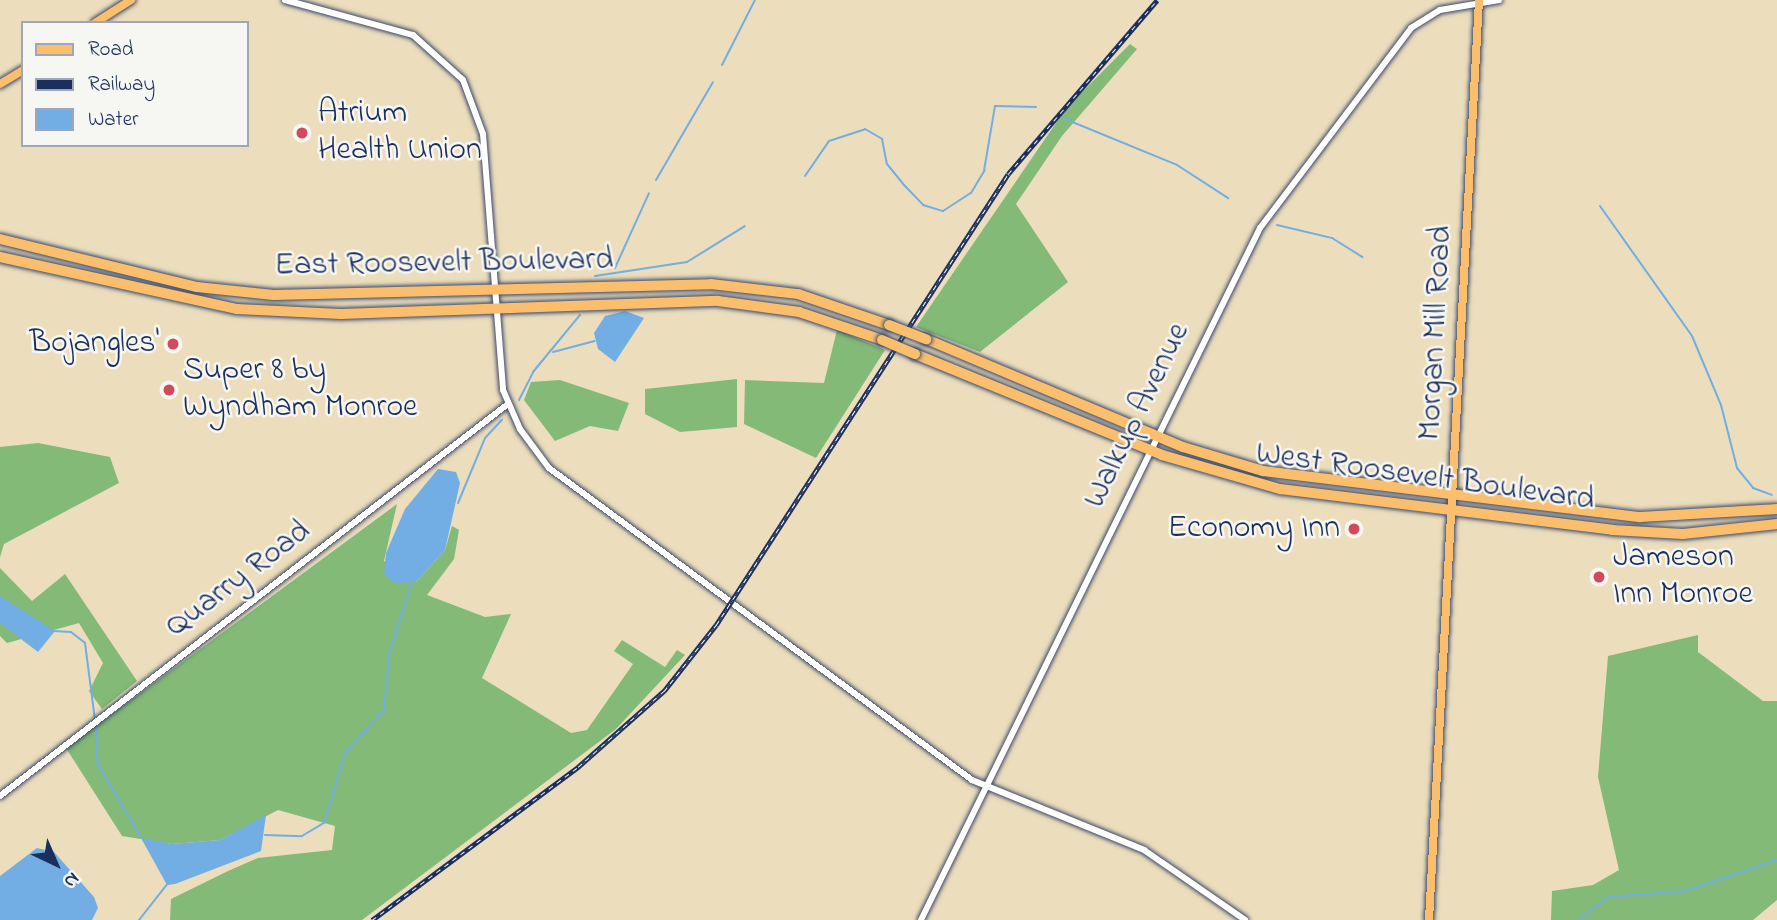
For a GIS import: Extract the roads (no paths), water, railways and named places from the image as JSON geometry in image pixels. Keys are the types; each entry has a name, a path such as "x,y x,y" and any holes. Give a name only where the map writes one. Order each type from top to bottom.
{"highway":[{"name":"East Roosevelt Boulevard","path":"0,239 197,286 274,295 496,290 772,289 889,325"},
{"name":"East Roosevelt Boulevard","path":"0,257 237,309 341,314 496,308 755,304 882,340"},
{"name":"West Roosevelt Boulevard","path":"889,325 1158,434 1263,471 1640,517 1777,509"},
{"name":"West Roosevelt Boulevard","path":"882,340 1150,450 1290,491 1452,512 1683,534 1777,524"}],"main road":[{"path":"98,21 131,0"},
{"name":"Morgan Mill Road","path":"1429,920 1479,1"},
{"path":"0,84 21,71"}],"street":[{"path":"285,0 401,30 456,70 482,131 496,308 508,404 535,453 559,477 732,599 984,786 1144,850 1245,920"},
{"name":"Walkup Avenue","path":"921,920 1226,290 1290,184 1411,28 1440,10 1479,1 1499,0"},
{"name":"Quarry Road","path":"0,796 508,404"}],"water":[{"path":"625,311 644,318 615,362 598,349 594,333 605,316"},
{"path":"438,469 456,472 460,483 445,550 416,582 394,583 384,574 386,553 405,509"},
{"path":"0,596 55,631 38,652 0,623"},
{"path":"266,815 261,851 175,884 167,885 141,838 172,844 220,840"},
{"path":"37,848 54,852 94,897 98,908 92,920 0,920 0,876"}],"waterway":[{"path":"722,65 755,0"},
{"path":"656,180 713,82"},
{"path":"805,176 829,141 865,129 882,139 887,164 923,205 943,211 971,193 984,171 995,106 1036,107"},
{"path":"1065,119 1177,165 1228,198"},
{"path":"615,268 649,193"},
{"path":"1600,206 1692,336 1721,405 1737,468 1753,488 1772,495"},
{"path":"1277,225 1332,238 1362,257"},
{"path":"595,276 687,262 745,226"},
{"path":"519,400 533,372 580,315"},
{"path":"553,352 595,341"},
{"path":"458,503 485,438 502,420"},
{"path":"265,835 302,836 324,823 345,753 384,710 389,656 411,584"},
{"path":"54,631 71,632 85,643 95,720"},
{"path":"96,726 97,763 141,837"},
{"path":"1578,920 1609,897 1686,891 1777,860"},
{"path":"139,920 168,883"}],"railway":[{"path":"372,920 578,767 664,691 716,625 1008,174 1157,0"}],"place":[{"name":"Atrium Health Union","path":"302,133"},
{"name":"Bojangles'","path":"173,344"},
{"name":"Super 8 by Wyndham Monroe","path":"169,390"},
{"name":"Economy Inn","path":"1354,529"},
{"name":"Jameson Inn Monroe","path":"1599,577"}]}
